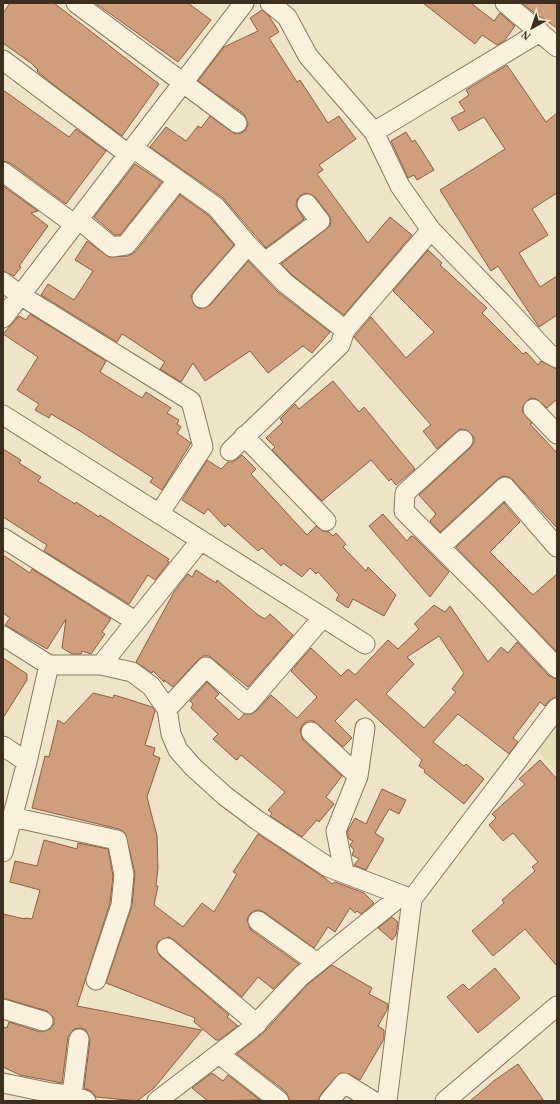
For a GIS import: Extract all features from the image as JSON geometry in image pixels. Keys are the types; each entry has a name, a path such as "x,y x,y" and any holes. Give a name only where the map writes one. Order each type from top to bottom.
{"street":[{"path":"76,3 237,123"},
{"path":"270,3 287,17 308,56 374,132 400,186 431,230 548,353 557,358"},
{"path":"505,3 557,47"},
{"path":"3,318 182,81 234,6"},
{"path":"374,132 540,32"},
{"path":"3,60 130,151 216,207 248,245 285,283 345,330"},
{"path":"3,172 112,247 126,246 178,181"},
{"path":"265,262 320,221 307,204"},
{"path":"230,451 340,344 345,330 431,230"},
{"path":"202,298 248,245"},
{"path":"3,282 20,295 191,401 203,447 160,514"},
{"path":"533,409 554,424"},
{"path":"3,415 365,644"},
{"path":"244,436 326,521"},
{"path":"463,440 405,493 404,511 557,668"},
{"path":"440,547 505,487 557,547"},
{"path":"3,538 135,621"},
{"path":"101,665 201,540"},
{"path":"167,708 206,666 248,704 323,617"},
{"path":"3,636 49,665 101,665 132,672 150,686 167,708 171,734 178,750 192,767 225,796 257,820 328,866 407,897"},
{"path":"3,852 27,762 49,665"},
{"path":"157,1101 257,1024 301,976 407,897 557,708"},
{"path":"344,872 336,831 358,776 365,728"},
{"path":"311,732 358,776"},
{"path":"3,746 27,762"},
{"path":"12,817 117,840 124,875 121,905 96,980"},
{"path":"387,1101 407,897"},
{"path":"258,921 317,963"},
{"path":"167,948 257,1024"},
{"path":"445,1101 557,1006"},
{"path":"3,1009 44,1022"},
{"path":"3,1083 79,1098 79,1039"},
{"path":"219,1054 279,1101"},
{"path":"329,1101 344,1083 373,1101"}],"shaded area":[{"path":"557,724 557,772 537,750"}],"building":[{"path":"10,3 54,3 159,84 122,136 50,82 37,71 38,70 31,63 3,43 3,13"},
{"path":"95,3 188,3 211,20 178,62"},
{"path":"423,3 471,3 494,21 500,13 515,26 504,41 497,45 482,35 475,44"},
{"path":"522,3 557,3 557,28 529,9"},
{"path":"262,10 269,16 279,32 269,38 297,82 300,80 328,123 339,116 356,139 319,165 323,170 317,174 368,243 390,217 412,235 344,315 292,275 281,264 330,226 331,220 329,215 315,197 306,193 300,196 297,200 296,206 304,219 266,248 223,198 150,147 166,127 186,141 198,126 201,128 210,116 235,134 246,130 248,124 244,114 198,81 224,47 258,31 250,18"},
{"path":"507,65 546,122 557,113 557,193 532,209 548,235 519,253 540,287 557,276 557,315 539,327 498,266 491,271 440,190 505,149 484,117 459,131 451,118 465,111 459,102 469,95 466,90"},
{"path":"3,90 69,137 76,129 106,151 66,204 10,163 3,161"},
{"path":"406,132 412,142 415,140 434,170 417,180 414,175 408,178 391,141"},
{"path":"135,164 162,182 120,235 115,235 94,217"},
{"path":"3,186 38,211 31,213 48,226 19,266 21,267 14,276 3,271"},
{"path":"180,195 208,215 234,245 194,291 191,296 195,306 200,309 210,305 248,261 278,292 330,332 312,353 303,346 268,373 250,351 205,381 193,363 181,382 160,369 165,362 124,335 122,334 117,342 41,295 48,284 74,300 93,271 75,260 87,241 109,257 128,256 135,252"},
{"path":"428,250 442,263 440,265 487,308 482,313 523,354 526,352 538,365 541,361 557,369 557,399 547,408 536,399 530,398 523,406 522,411 532,423 530,424 557,453 557,528 513,480 509,477 503,476 440,532 430,521 436,514 419,495 470,448 474,443 474,437 467,430 460,429 437,449 423,431 431,425 354,337 371,317 406,358 434,332 393,291"},
{"path":"30,314 106,361 100,372 142,398 146,392 171,408 167,413 179,420 177,424 181,427 177,433 191,443 162,490 150,482 153,478 80,431 51,414 49,418 35,410 39,404 17,390 38,357 3,334 19,316 26,320"},
{"path":"333,381 359,412 364,407 415,469 396,485 391,479 389,481 371,460 322,501 272,450 275,447 266,438 283,422 280,419 295,404 299,409"},
{"path":"3,449 21,460 19,463 41,477 38,481 75,504 76,502 99,517 100,515 169,559 167,561 169,562 155,580 148,575 129,604 44,551 47,545 3,517"},
{"path":"242,455 256,469 251,474 307,535 316,526 323,531 329,532 333,536 336,533 346,544 343,547 366,571 368,567 396,595 384,616 353,599 348,608 336,600 339,595 318,572 316,574 310,568 302,577 283,563 281,566 262,548 258,551 228,524 225,527 208,509 204,514 182,500 207,460 221,469 228,462 233,462"},
{"path":"504,503 520,522 490,552 533,595 557,574 557,652 456,547"},
{"path":"383,514 407,541 411,536 414,537 449,572 430,597 369,526"},
{"path":"3,555 30,573 32,569 111,619 102,632 105,634 91,654 82,651 81,654 72,654 62,648 66,619 47,649 5,625 10,618 3,613"},
{"path":"196,570 216,583 217,580 258,615 265,619 270,614 293,635 248,687 209,656 203,656 198,660 173,687 164,680 164,682 153,671 152,673 136,662 174,592 188,574 192,577"},
{"path":"434,605 445,612 450,606 488,662 501,647 508,653 517,642 549,676 557,679 557,696 549,701 545,706 540,702 513,738 518,742 509,754 458,714 433,742 464,766 466,764 484,779 464,804 424,772 425,770 419,766 422,760 356,699 335,721 352,738 343,747 314,721 308,721 303,724 300,730 303,740 342,776 326,797 334,804 319,822 317,820 302,837 270,816 272,813 268,810 285,792 241,755 237,760 235,759 213,739 218,734 191,708 193,704 190,701 207,682 219,694 215,698 239,720 244,714 251,714 256,711 271,695 297,718 317,697 291,671 311,648 341,676 348,669 355,675 388,640 398,649 419,629 414,624","holes":["439,636 464,673 452,689 456,692 424,728 386,694 414,664 407,657"]},
{"path":"3,658 27,674 27,680 3,718"},
{"path":"93,693 113,698 114,695 152,707 155,711 145,745 155,748 153,755 160,758 147,797 157,836 158,868 156,886 158,886 154,905 183,927 202,903 214,912 237,874 233,872 258,834 332,884 335,882 364,893 374,903 361,914 357,911 355,913 350,908 335,932 328,927 314,948 264,912 259,910 253,911 247,920 251,930 299,964 273,989 258,977 242,997 174,940 169,937 159,941 156,946 160,956 229,1015 227,1017 238,1026 219,1040 216,1040 194,1022 195,1018 106,983 132,906 135,873 125,833 119,829 32,808 45,756 49,757 58,720 64,724"},
{"path":"540,760 557,779 557,966 525,929 493,956 472,931 504,903 502,900 535,871 532,867 538,862 513,833 503,841 489,825 496,818 492,814 525,784 519,779"},
{"path":"382,789 406,800 399,814 389,809 375,833 384,839 366,870 354,865 359,859 352,855 354,850 350,845 353,841 349,839 347,832 355,818 366,824"},
{"path":"44,840 77,849 78,843 108,849 113,876 110,903 77,1006 202,1030 154,1088 137,1101 96,1097 91,1091 84,1088 90,1040 86,1030 81,1028 74,1029 68,1037 62,1083 20,1075 3,1067 3,1027 7,1028 9,1022 40,1032 50,1029 54,1024 54,1018 47,1011 3,998 3,914 32,919 40,890 10,882 15,861 37,866"},
{"path":"392,917 398,922 396,935 392,940 378,928"},
{"path":"332,965 372,988 369,994 388,1004 387,1010 378,1026 384,1030 384,1039 360,1080 349,1074 340,1073 321,1094 318,1101 290,1101 286,1092 237,1054 265,1031 308,984"},
{"path":"495,968 520,998 478,1033 447,997 463,984 469,990"},
{"path":"518,1064 544,1101 470,1101 495,1080"},
{"path":"212,1073 223,1081 228,1075 260,1100 208,1101 192,1088"}]}
